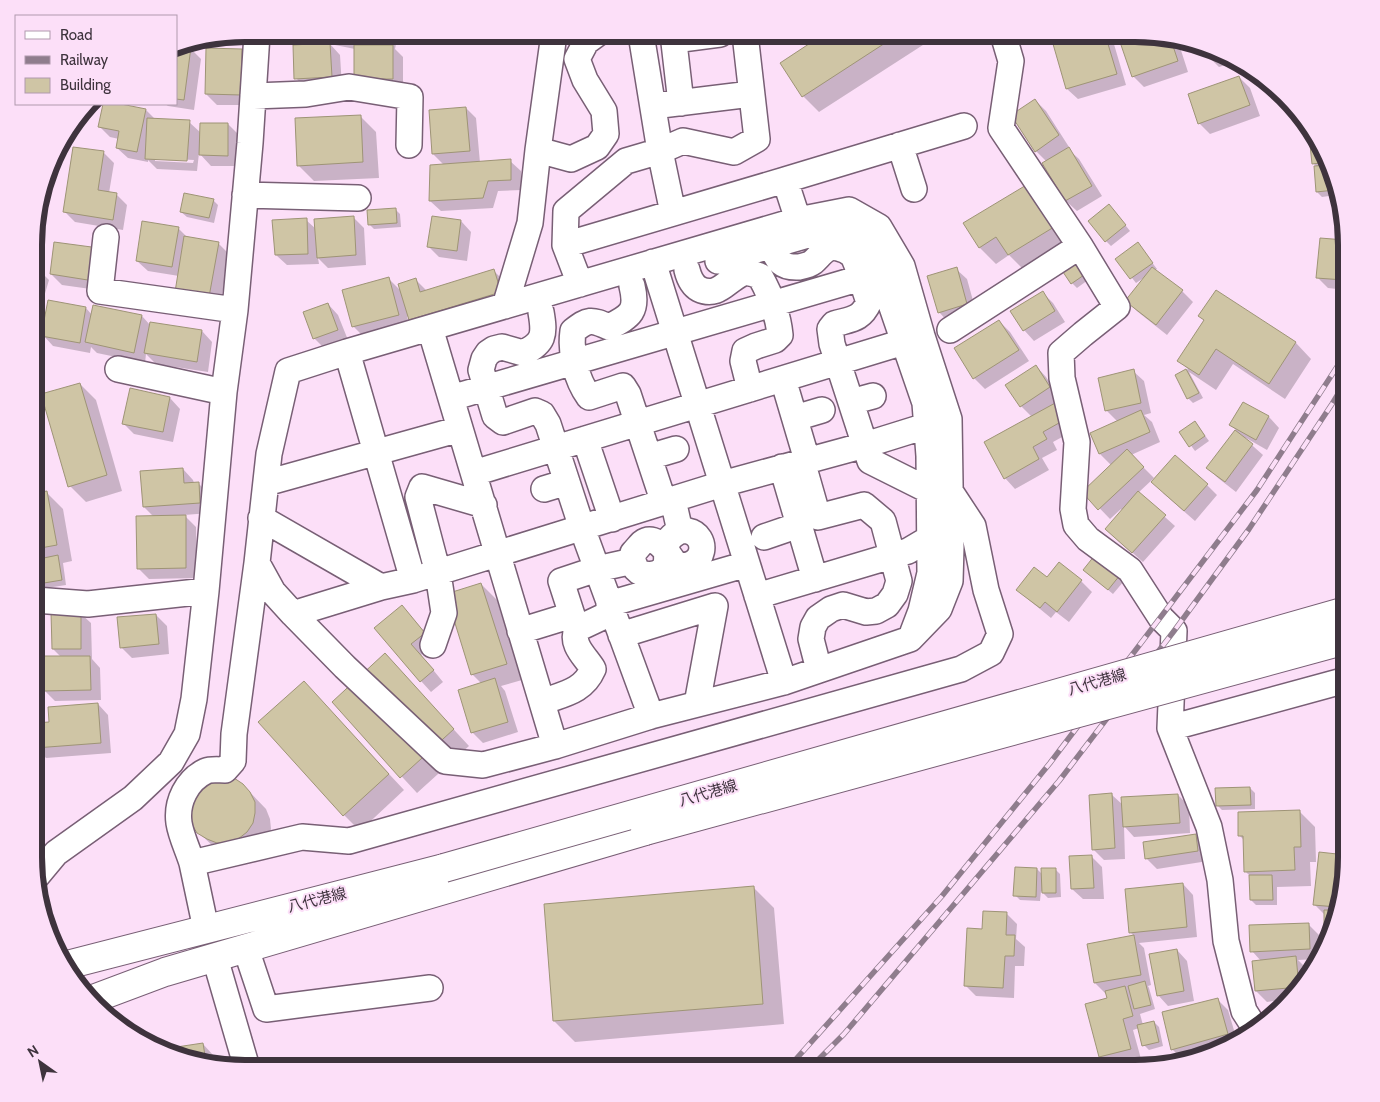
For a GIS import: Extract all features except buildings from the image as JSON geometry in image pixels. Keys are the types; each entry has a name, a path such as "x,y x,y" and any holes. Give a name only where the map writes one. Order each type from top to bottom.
{"main road":[{"name":"八代港線","path":"73,963 444,868 1338,613"},
{"name":"八代港線","path":"99,997 165,972 645,831 1338,642"}],"street":[{"path":"43,869 56,853 133,798 171,762 187,734 194,698 206,591 224,392 235,310 252,96 252,42"},
{"path":"505,306 530,223 553,42"},
{"path":"538,150 572,159 597,147 606,134 604,111 585,80 577,59 586,42"},
{"path":"642,42 672,213"},
{"path":"675,42 681,103"},
{"path":"530,223 566,211 626,161 660,151 683,141 734,152 757,139 746,42"},
{"path":"1005,42 1011,61 1001,128 1080,246 1117,307 1061,353 1062,378 1077,442 1073,509 1076,525 1088,539 1130,570 1161,618 1174,631 1170,728 1209,827 1220,880 1226,941 1244,1011 1251,1022"},
{"path":"252,96 306,94 349,87 410,97 409,145"},
{"path":"652,106 751,94"},
{"path":"565,245 964,126"},
{"path":"900,145 914,188"},
{"path":"785,180 798,220"},
{"path":"245,195 358,198"},
{"path":"192,863 302,836 349,841 961,669 991,653 1000,634 986,590 973,526 940,491 870,461 865,445 862,399 838,362 832,344 830,329 834,324 860,316 869,302 881,272 879,227 849,210 798,220 655,270 580,284 505,306 432,336"},
{"path":"566,211 565,245 580,284"},
{"path":"206,929 192,863 179,822 179,804 187,787 198,776 208,770 225,770 232,761 269,454 288,371 350,360 432,336 541,312 632,286 655,270 687,270 832,228 846,229 861,238 873,252 913,339 938,422 940,491 951,546 950,581 939,609 910,639 784,682 651,716 555,746 483,765 445,762 293,614 273,592 257,563"},
{"path":"106,237 100,291 235,310"},
{"path":"950,330 1080,246"},
{"path":"655,270 784,682"},
{"path":"687,270 688,278 696,287 706,292 716,291 742,273 750,272 760,276 773,304 780,334 775,340 746,351 743,361 750,389"},
{"path":"451,398 881,272"},
{"path":"520,631 572,615 562,581 597,569 633,561 633,553 643,542 652,541 661,545 676,565 685,566 695,563 702,551 701,542 696,535 688,531 680,531 650,457 628,394 623,386 589,397 583,388 574,362 571,346 573,331 586,321 595,321 609,327 624,320 635,300 632,286"},
{"path":"541,312 544,327 542,336 535,347 523,353 502,347 494,349 488,353 481,370 496,416 503,422 535,411 542,414 548,424 555,448 555,486 582,528 651,716"},
{"path":"432,336 555,746"},
{"path":"474,473 913,339"},
{"path":"350,360 413,580"},
{"path":"118,369 224,392"},
{"path":"783,379 795,418 799,525 815,579"},
{"path":"795,418 822,410"},
{"path":"293,614 438,573 722,484 865,445 938,422"},
{"path":"266,484 460,429"},
{"path":"585,439 607,470 612,519"},
{"path":"650,457 676,449"},
{"path":"797,463 818,517 864,505 883,521 899,581 895,594 887,605 876,611 866,612 843,605 831,609 818,618 813,627 811,639 819,670"},
{"path":"433,645 444,613 438,573 418,497 422,487 484,505"},
{"path":"910,639 921,611 930,573 930,538 940,491"},
{"path":"261,518 381,588"},
{"path":"764,537 799,525"},
{"path":"757,596 908,551 930,538"},
{"path":"542,702 576,690 585,684 594,669 577,646 574,636 577,629 614,617 747,564"},
{"path":"42,601 88,604 206,591"},
{"path":"614,617 715,606 697,704"},
{"path":"1170,728 1338,682"},
{"path":"466,763 472,788 479,798 486,802"},
{"path":"246,949 266,1009 430,988"},
{"path":"215,958 244,1060"}],"railway":[{"path":"795,1060 942,896 1050,763 1257,490 1338,365"},
{"path":"818,1060 844,1034 1059,781 1174,631 1249,529 1338,394"}]}
